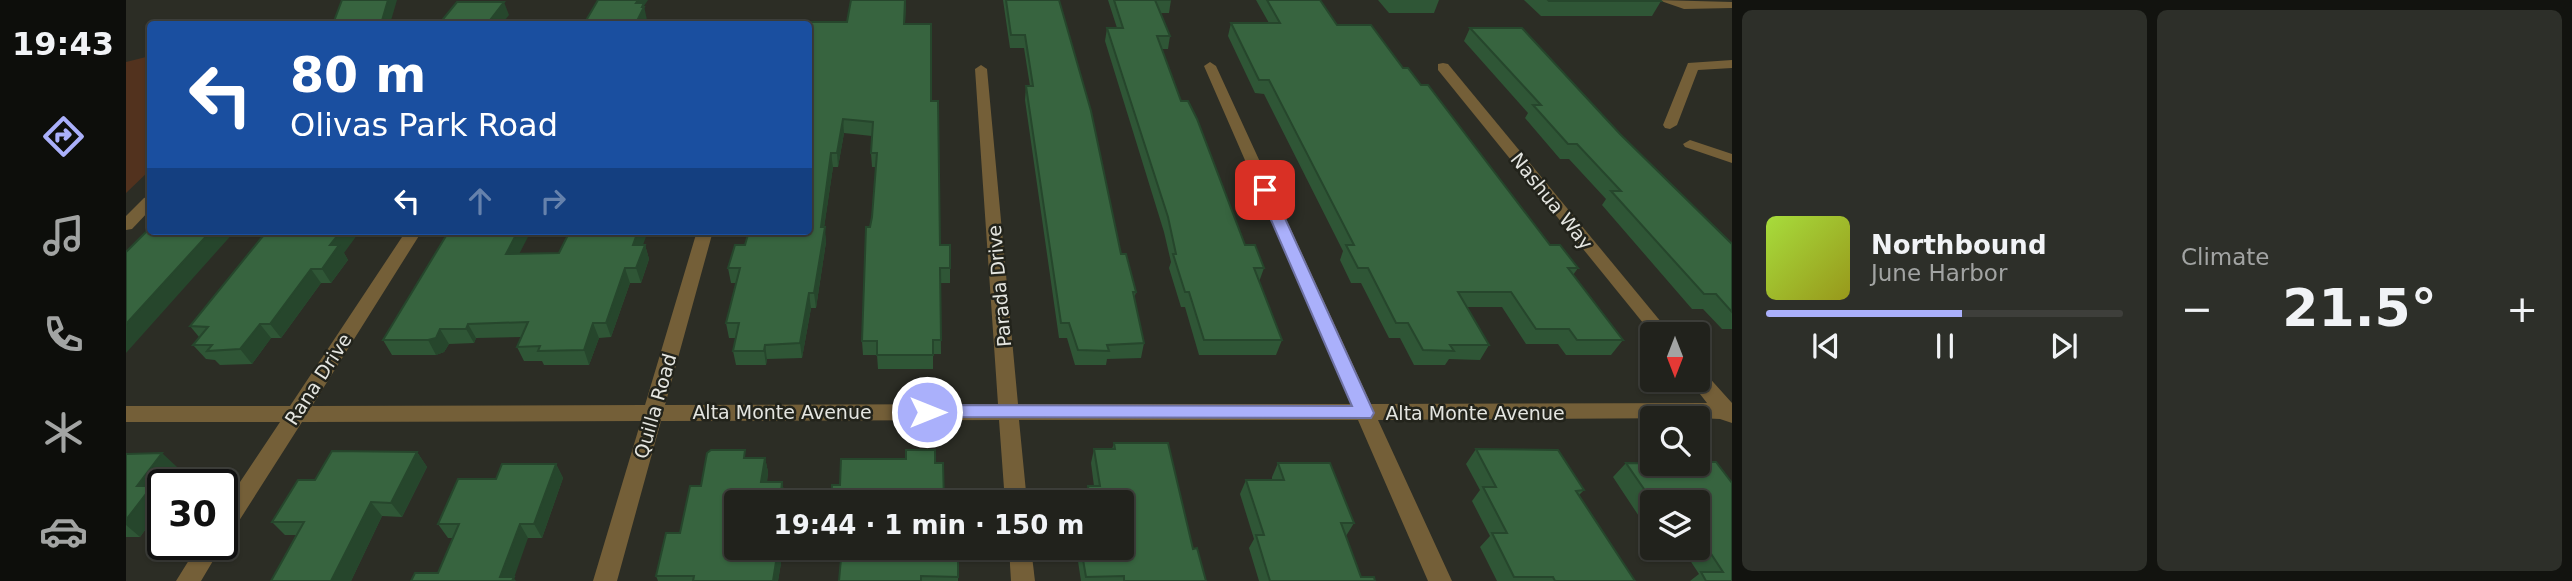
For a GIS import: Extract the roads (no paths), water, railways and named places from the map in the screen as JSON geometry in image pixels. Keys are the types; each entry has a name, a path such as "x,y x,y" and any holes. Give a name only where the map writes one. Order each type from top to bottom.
{"street":[{"path":"1664,0 1684,6 1732,5"},
{"path":"1670,125 1693,66 1732,64"},
{"path":"1210,66 1440,581"},
{"name":"Nashua Way","path":"1443,67 1652,322"},
{"name":"Parada Drive","path":"981,69 1015,490"},
{"path":"1690,144 1732,159"},
{"path":"126,225 147,204"},
{"name":"Rana Drive","path":"238,503 411,235"},
{"name":"Quilla Road","path":"605,581 704,235"},
{"path":"1710,392 1730,414"},
{"name":"Alta Monte Avenue","path":"126,414 654,411 1730,414"},
{"path":"188,581 202,560"},
{"path":"1021,560 1023,581"}]}
